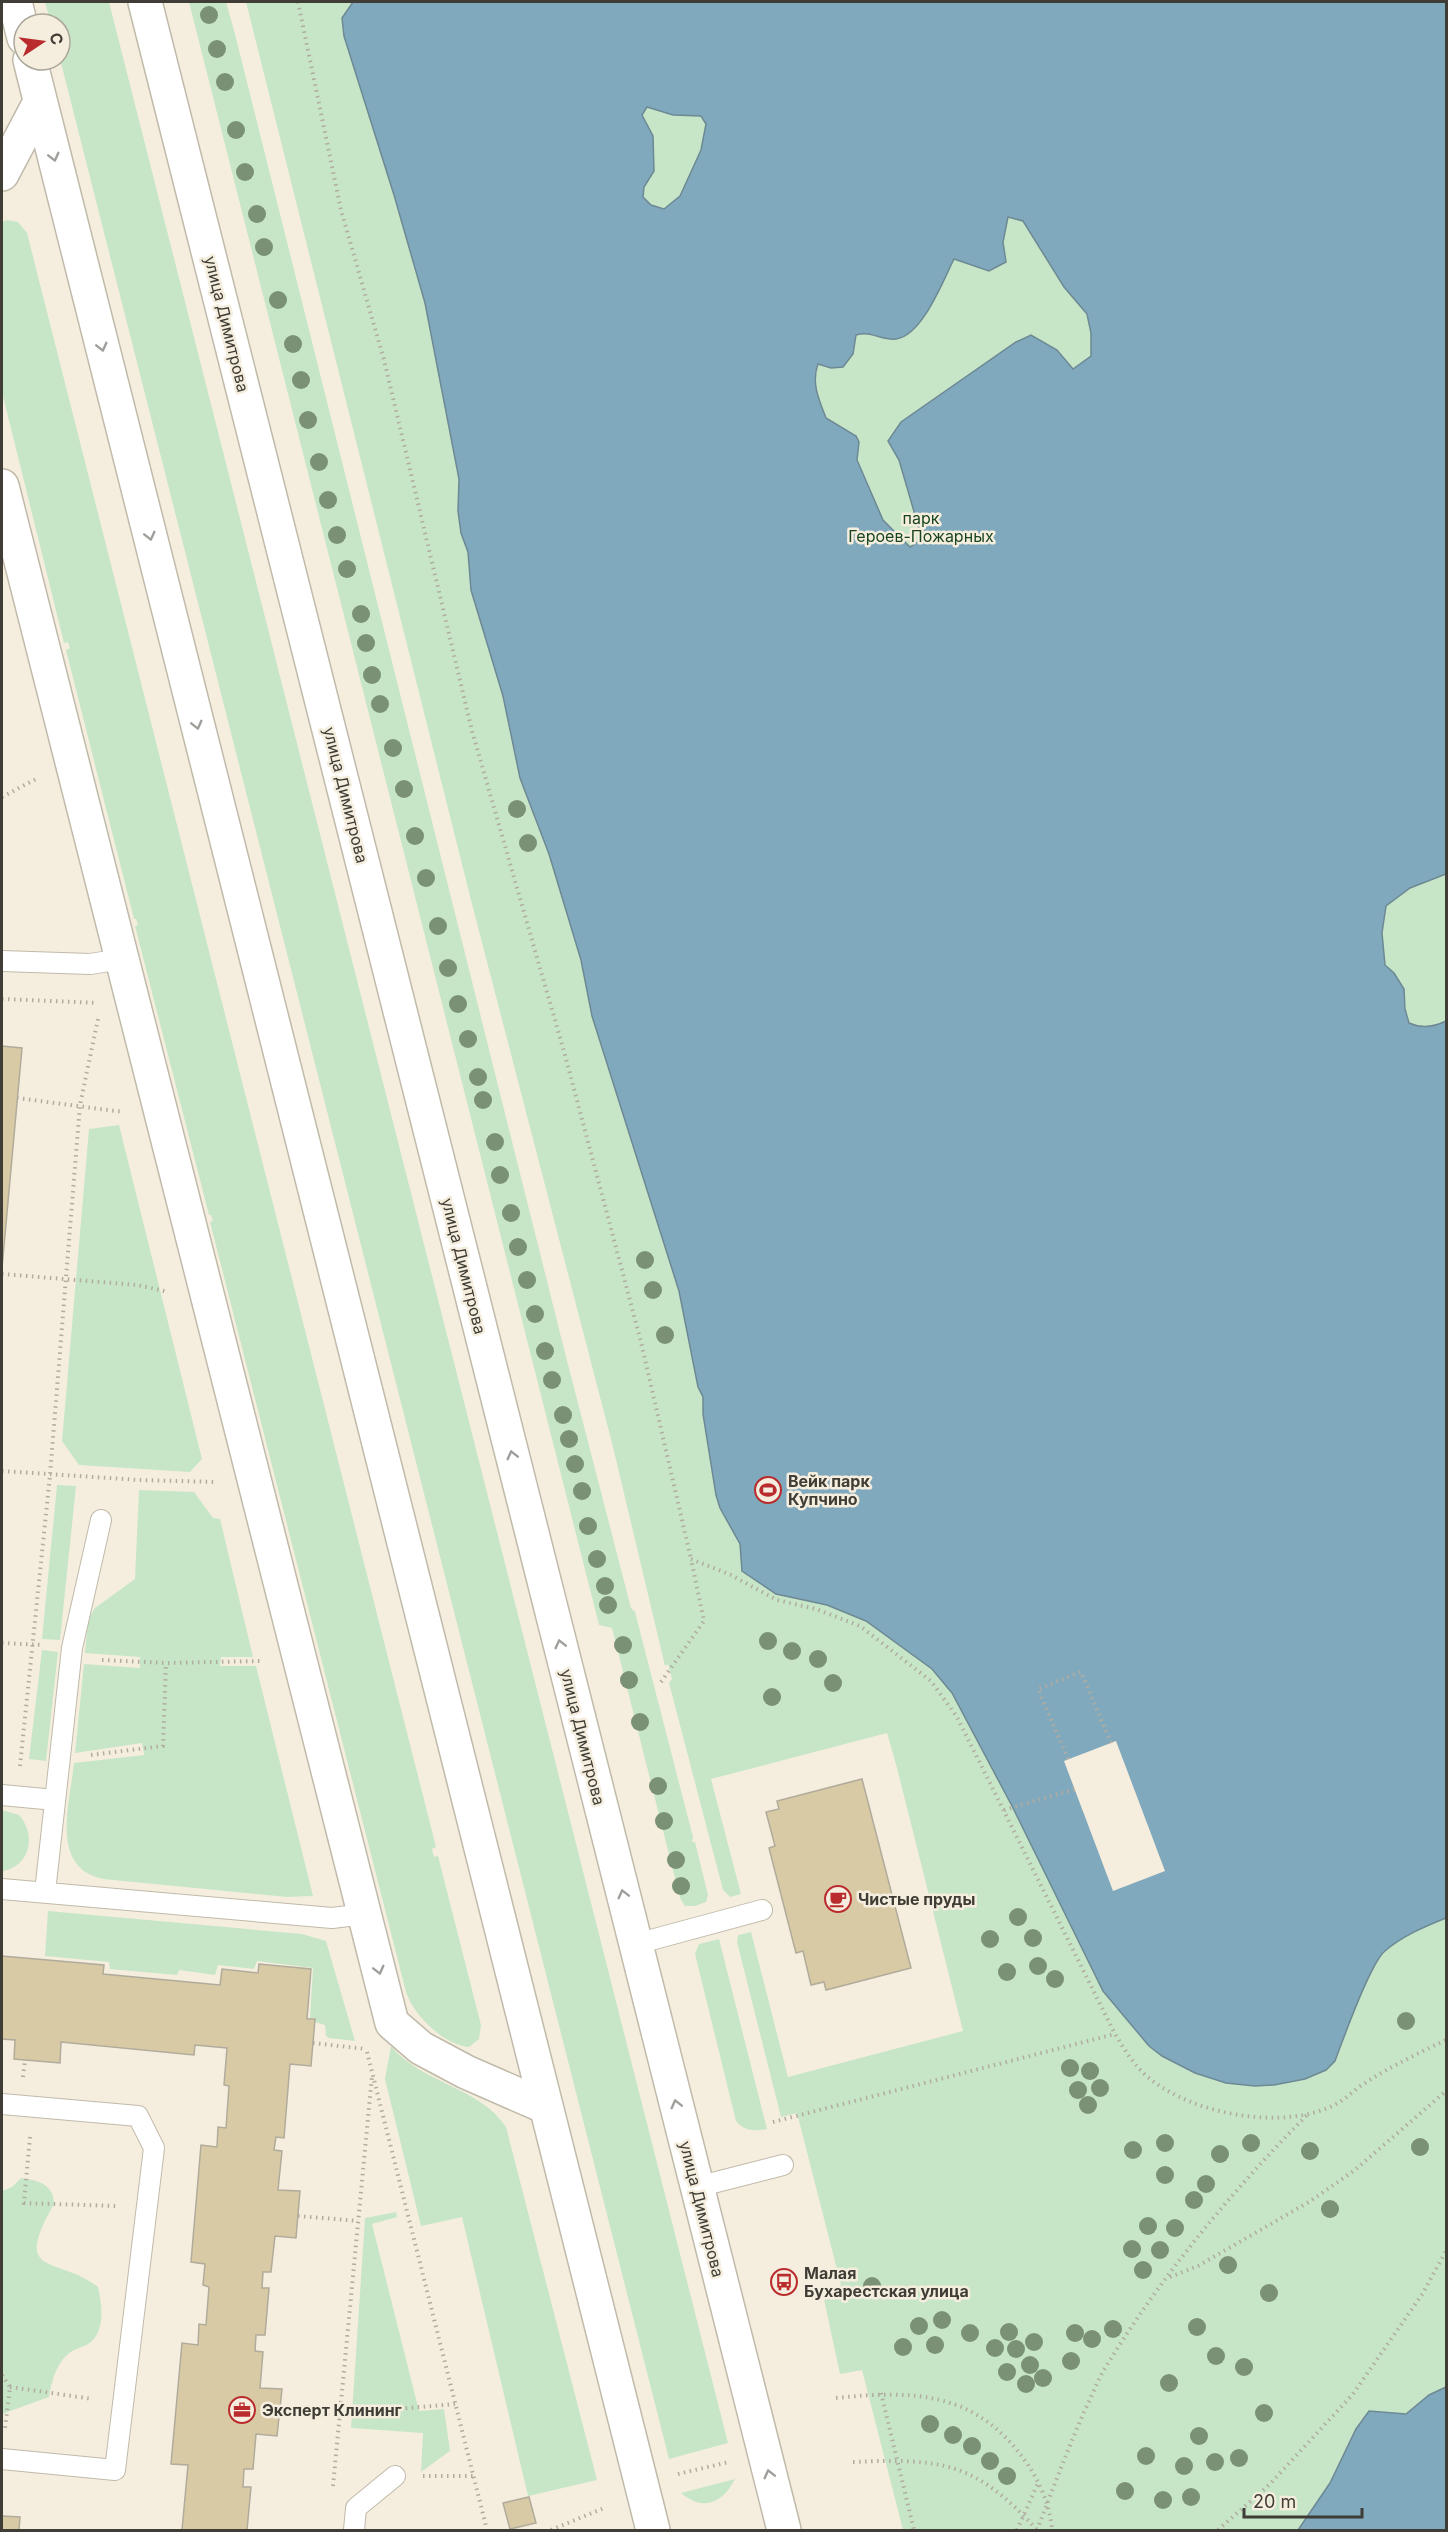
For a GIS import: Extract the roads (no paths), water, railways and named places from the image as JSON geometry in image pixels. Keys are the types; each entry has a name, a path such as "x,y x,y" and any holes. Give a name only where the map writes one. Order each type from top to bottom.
{"street":[{"name":"улица Димитрова","path":"145,2 784,2530"},
{"path":"33,72 653,2530"},
{"path":"2,174 40,102"},
{"path":"2,486 392,2023 421,2048 466,2072 546,2107"}],"lane":[{"path":"2,961 90,964 122,959"},
{"path":"45,1892 71,1654 101,1520"},
{"path":"9,1796 55,1800"},
{"path":"2,1889 332,1918 364,1914"},
{"path":"636,1944 762,1910"},
{"path":"2,2104 138,2116 154,2148 115,2470 2,2459"},
{"path":"697,2187 783,2165"},
{"path":"354,2530 356,2508 395,2476"}],"water":[{"name":"парк Героев-Пожарных","path":"353,2 1446,2 1446,874 1410,888 1386,906 1382,933 1385,965 1394,973 1404,989 1405,1009 1409,1023 1428,1026 1446,1021 1446,1918 1399,1941 1379,1958 1357,2003 1335,2061 1326,2070 1305,2079 1274,2085 1226,2083 1195,2073 1162,2056 1149,2046 1103,1991 1012,1806 952,1693 932,1669 866,1621 827,1605 776,1594 742,1571 740,1544 720,1508 716,1495 703,1414 703,1397 698,1387 679,1291 592,1016 581,960 549,854 520,778 503,696 471,590 468,552 461,533 458,511 459,479 425,303 344,36 342,18","holes":["647,107 673,115 701,116 706,124 701,150 680,196 664,209 651,205 643,197 644,187 654,171 653,136 642,115","1008,217 1023,221 1064,287 1087,314 1091,333 1091,356 1073,369 1057,350 1031,335 1016,342 901,422 888,441 899,460 922,539 910,547 883,520 857,460 859,442 856,436 826,418 816,385 818,364 831,368 843,367 853,354 856,335 867,334 891,339 906,336 931,306 954,259 989,271 1006,262 1003,242"]},
{"path":"1446,2387 1446,2530 1298,2530 1330,2483 1356,2429 1369,2411 1406,2414 1429,2395"}],"place":[{"name":"Вейк парк Купчино","path":"768,1490"},
{"name":"Чистые пруды","path":"838,1899"},
{"name":"Малая Бухарестская улица","path":"784,2282"},
{"name":"Эксперт Клининг","path":"242,2410"}]}
